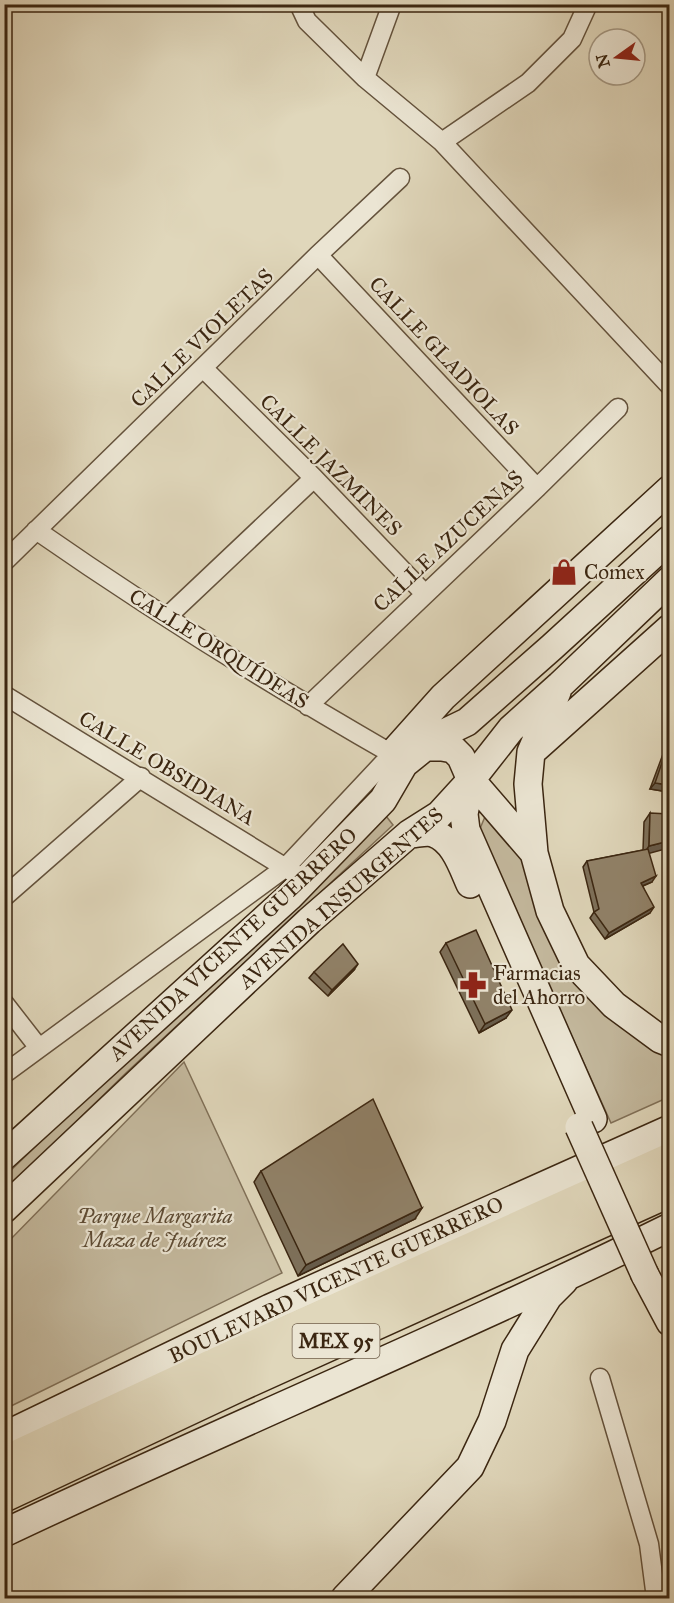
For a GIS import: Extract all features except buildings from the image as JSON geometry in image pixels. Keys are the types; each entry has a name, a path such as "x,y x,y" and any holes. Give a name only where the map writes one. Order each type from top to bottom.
{"highway":[{"name":"BOULEVARD VICENTE GUERRERO","path":"4,1463 669,1160"},
{"name":"MEX 95","path":"4,1495 236,1386 669,1190"},
{"path":"4,1453 48,1442"}],"main road":[{"path":"407,755 443,697 669,489"},
{"name":"AVENIDA VICENTE GUERRERO","path":"4,1156 296,874 383,800 407,755 466,722 552,647 669,539"},
{"name":"AVENIDA INSURGENTES","path":"4,1209 309,921 409,834 439,815 471,780 511,729 669,580"},
{"path":"531,753 669,628"},
{"path":"560,685 531,753 528,784 534,854 550,911 576,965 614,1005 660,1039 669,1042"},
{"path":"407,755 442,747 453,749 460,757 471,780 534,854"},
{"path":"471,780 464,814 466,830 586,1123"},
{"path":"409,834 432,833 442,839 457,854 658,1276 669,1322"},
{"name":"BOULEVARD VICENTE GUERRERO","path":"4,1436 270,1308 669,1129"},
{"path":"4,1533 566,1278 669,1227"},
{"path":"345,1599 470,1467 492,1421 515,1350 548,1297 566,1278"},
{"path":"488,1312 500,1322 515,1350"}],"street":[{"path":"365,78 392,4"},
{"path":"442,142 528,83 572,39 588,4"},
{"path":"299,6 307,21 365,78 442,142 669,386"},
{"name":"CALLE VIOLETAS","path":"4,562 318,255 400,178"},
{"name":"CALLE GLADIOLAS","path":"318,255 537,488"},
{"name":"CALLE JAZMINES","path":"203,368 314,478 425,594"},
{"name":"CALLE AZUCENAS","path":"308,706 618,408"},
{"path":"168,616 314,478"},
{"name":"CALLE ORQUÍDEAS","path":"36,530 106,579 308,706 407,755"},
{"name":"CALLE OBSIDIANA","path":"4,695 296,874"},
{"path":"4,897 141,777"},
{"path":"4,1074 296,874"},
{"path":"4,1003 39,1048"},
{"path":"600,1378 649,1544 656,1599"}],"green space":[{"path":"487,812 523,860 546,921 669,1043 669,1097 611,1123 479,831"},
{"path":"386,816 393,825 127,1072 5,1191 5,1176"},
{"name":"Parque Margarita Maza de Juárez","path":"184,1062 282,1273 5,1409 5,1245"}],"place":[{"name":"Comex","path":"564,572"},
{"name":"Farmacias del Ahorro","path":"473,985"}]}
